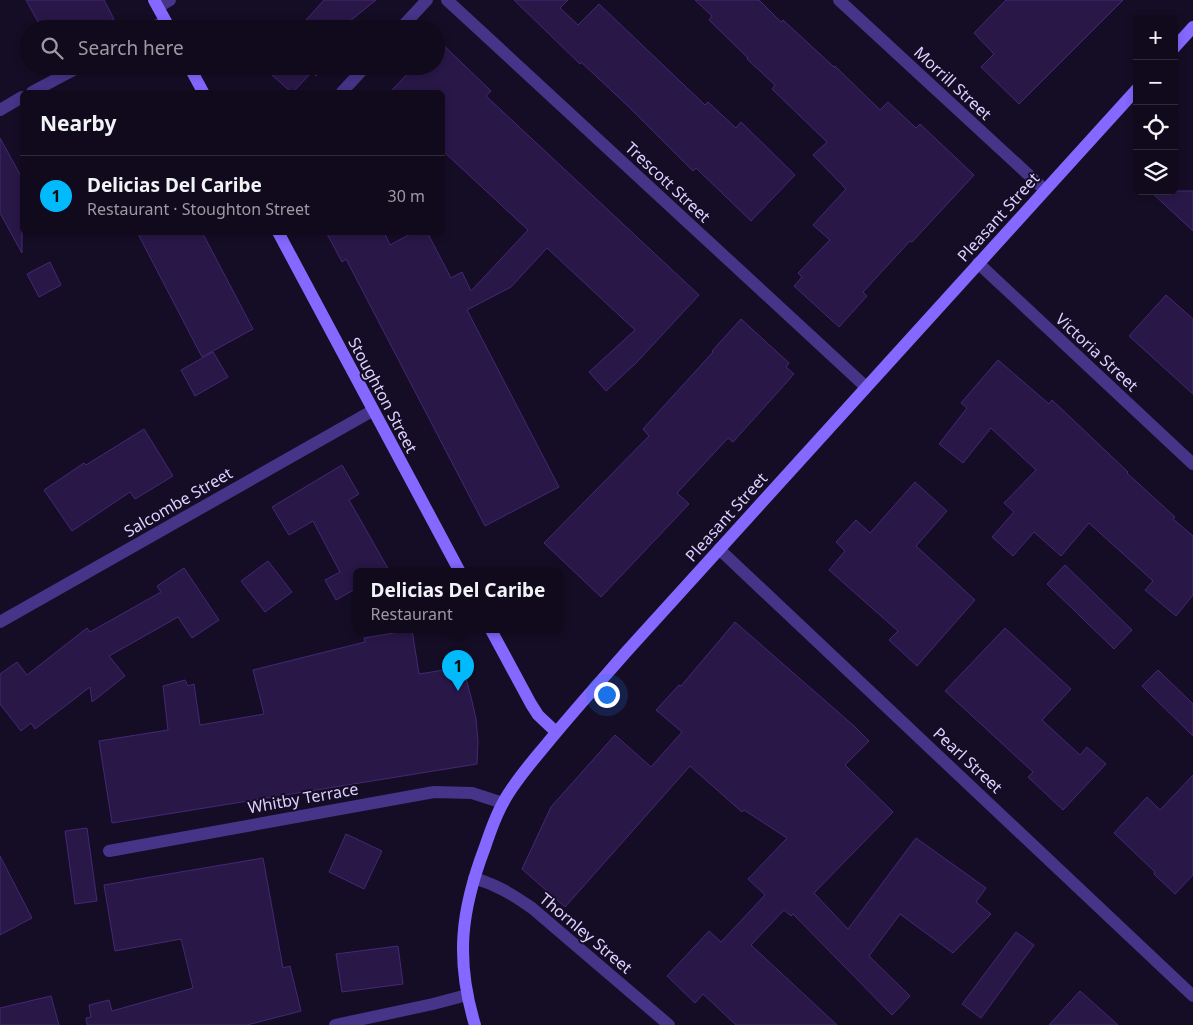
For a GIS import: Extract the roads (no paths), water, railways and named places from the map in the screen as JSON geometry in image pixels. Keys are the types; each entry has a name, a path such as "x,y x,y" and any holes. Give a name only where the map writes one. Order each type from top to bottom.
{"street":[{"path":"165,20 156,3 170,0"},
{"path":"408,20 427,0"},
{"name":"Trescott Street","path":"448,0 866,387"},
{"name":"Morrill Street","path":"839,0 1045,190"},
{"path":"1178,44 1193,27"},
{"path":"36,90 64,75"},
{"path":"194,75 202,90"},
{"path":"344,90 358,75"},
{"name":"Pleasant Street","path":"475,1025 464,978 462,939 464,920 474,878 490,834 503,803 517,781 556,732 627,651 1133,93"},
{"path":"0,110 20,99"},
{"name":"Stoughton Street","path":"280,235 372,411 458,568"},
{"name":"Victoria Street","path":"978,264 1193,464"},
{"name":"Salcombe Street","path":"0,622 372,411"},
{"name":"Pearl Street","path":"719,549 1193,996"},
{"path":"493,633 538,715 556,732"},
{"name":"Whitby Terrace","path":"109,851 434,792 472,793 503,803"},
{"name":"Thornley Street","path":"474,878 501,888 532,908 669,1025"},
{"path":"335,1025 467,995"}],"place":[{"name":"Delicias Del Caribe","path":"458,691"}]}
